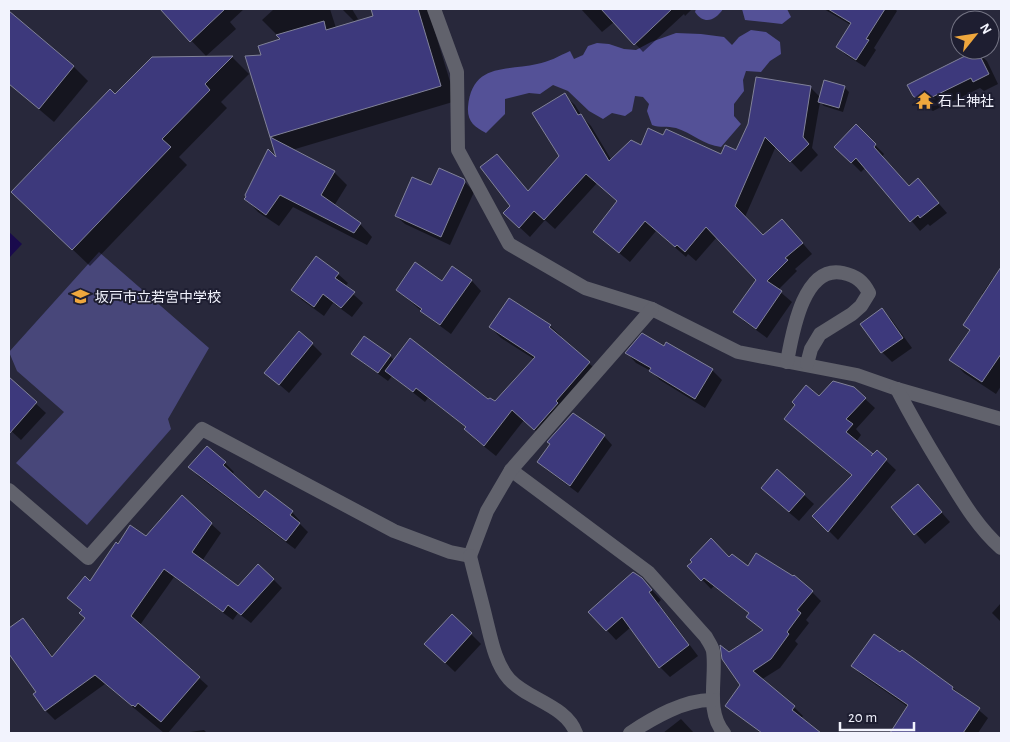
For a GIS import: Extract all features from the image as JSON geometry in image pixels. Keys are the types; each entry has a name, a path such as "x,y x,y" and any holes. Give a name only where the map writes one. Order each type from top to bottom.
{"street":[{"path":"434,9 457,72 458,150 509,244 585,288 652,309 738,352 857,375 1001,418"},
{"path":"787,362 796,317 807,294 818,280 830,272 855,276 865,284 869,293 861,306 852,314 820,334 811,349 806,364"},
{"path":"576,733 569,720 552,706 525,693 510,680 501,668 470,556 486,511 511,470 652,309"},
{"path":"897,388 910,414 970,514 1001,548"},
{"path":"9,490 88,558 202,429 394,531 450,552 470,556"},
{"path":"511,470 648,572 706,637 713,649 713,700 718,723 724,733"},
{"path":"630,733 686,703 713,700"}],"shaded area":[{"path":"696,9 723,9 713,19 706,20 698,16 695,12"},
{"path":"742,9 787,9 791,17 782,24 745,20"},
{"path":"751,30 766,32 780,42 781,54 770,61 761,72 746,71 743,80 744,91 734,104 734,116 741,124 721,147 709,144 676,128 652,125 647,111 649,104 643,97 635,96 632,111 625,116 612,113 603,119 589,111 568,91 553,85 540,94 529,93 505,99 505,114 486,133 475,126 470,120 468,107 471,93 476,83 483,76 492,72 541,63 570,51 574,59 583,55 588,46 597,43 636,50 676,33 724,37 732,45 739,37"},
{"path":"9,232 22,244 9,258"},
{"path":"99,252 209,348 168,419 171,429 87,525 16,463 64,412 17,371 9,352"}],"building":[{"path":"160,9 225,9 190,42"},
{"path":"371,9 418,9 441,86 270,137 245,56 261,55 258,46 280,39 276,35 324,21 326,30 373,16"},
{"path":"601,9 672,9 634,45"},
{"path":"828,9 885,9 866,39 869,40 856,60 836,47 851,23"},
{"path":"9,11 74,66 39,109 9,84"},
{"path":"233,56 205,84 210,90 162,139 171,147 72,250 11,192 110,89 115,94 152,57"},
{"path":"957,60 982,60 989,74 973,82 971,78 922,102 913,96 907,85"},
{"path":"756,77 811,86 803,137 809,144 790,162 765,137 735,206 763,235 782,219 803,243 785,258 788,260 767,281 782,291 756,329 733,312 756,280 706,227 685,252 677,245 675,247 645,221 619,253 593,232 617,201 586,174 544,220 534,211 519,228 503,213 510,206 480,167 497,154 528,191 559,156 532,113 565,93 578,115 581,114 609,161 631,140 641,145 648,128 663,135 666,129 721,154 725,145 736,150 748,124"},
{"path":"824,80 845,86 839,108 818,102"},
{"path":"856,124 876,144 874,147 909,186 918,178 939,203 920,218 918,215 910,222 856,158 851,163 834,147"},
{"path":"270,137 335,171 321,195 361,223 354,233 280,195 266,215 244,199 268,149 276,157"},
{"path":"439,168 464,179 465,182 441,237 395,216 412,177 431,185"},
{"path":"316,256 339,273 335,278 355,292 341,308 323,294 314,307 291,290"},
{"path":"415,262 442,281 452,266 472,280 440,325 396,290"},
{"path":"1001,267 1001,354 982,382 949,360 970,330 963,325"},
{"path":"509,298 551,325 549,327 590,362 534,430 512,410 484,446 464,429 466,427 416,388 413,392 385,371 410,338 488,399 490,398 495,401 535,357 489,327"},
{"path":"882,308 903,338 881,353 860,324"},
{"path":"299,331 313,343 279,385 264,373"},
{"path":"642,333 664,346 666,342 713,369 695,399 649,371 651,368 625,353"},
{"path":"364,336 391,355 378,373 351,354"},
{"path":"9,377 37,402 9,434"},
{"path":"833,381 854,387 866,398 846,419 853,424 846,432 873,454 877,450 887,459 828,532 812,516 852,475 784,419 795,405 792,402 806,385 819,396"},
{"path":"573,413 605,435 570,486 537,462 550,444 547,442"},
{"path":"207,446 226,462 223,465 259,498 265,490 293,511 290,515 300,523 286,541 188,467"},
{"path":"777,469 805,494 789,512 761,488"},
{"path":"918,484 942,512 914,535 891,507"},
{"path":"182,495 212,523 192,552 238,586 258,564 274,579 241,615 228,605 223,612 164,569 131,616 200,677 161,722 138,703 135,707 132,706 95,675 45,711 33,694 36,692 9,654 9,628 23,618 52,657 85,618 79,613 82,610 67,598 85,576 90,581 116,542 118,544 130,525 146,536"},
{"path":"711,538 729,557 732,554 748,566 756,553 794,575 813,591 797,610 801,613 771,659 753,671 795,706 792,710 821,733 762,733 725,706 740,685 722,659 720,645 729,652 763,630 746,617 749,613 704,578 701,581 687,566 692,562 690,560"},
{"path":"633,572 642,578 652,590 649,592 689,645 659,668 622,617 606,631 588,612"},
{"path":"452,614 472,633 445,663 424,644"},
{"path":"874,634 900,652 902,650 980,708 963,733 890,733 908,705 851,666"}],"place":[{"name":"石上神社","path":"924,101"},
{"name":"坂戸市立若宮中学校","path":"81,297"}]}
